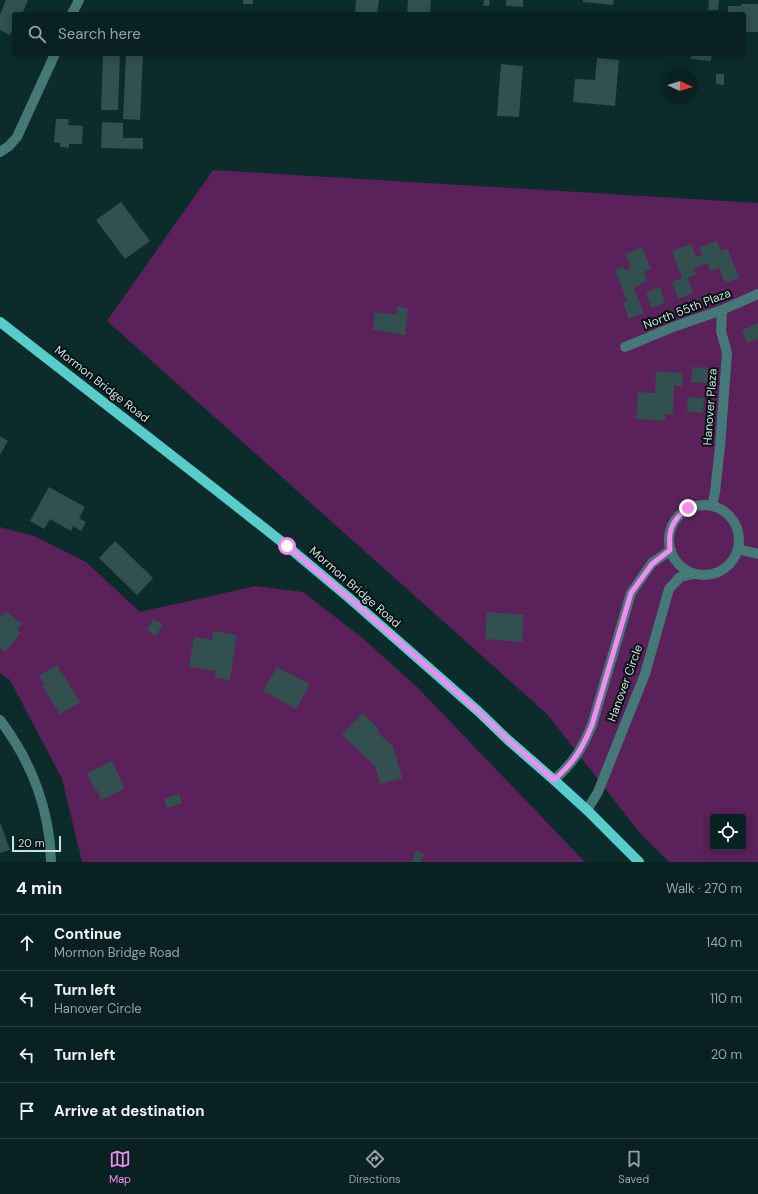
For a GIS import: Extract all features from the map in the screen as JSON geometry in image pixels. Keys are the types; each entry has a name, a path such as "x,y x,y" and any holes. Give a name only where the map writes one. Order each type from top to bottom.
{"main road":[{"name":"Mormon Bridge Road","path":"0,322 287,546 348,597 478,711 507,739 587,810 639,862"}],"street":[{"path":"73,12 79,0"},
{"path":"4,149 17,137 54,56"},
{"name":"North 55th Plaza","path":"625,347 674,327 722,310 758,294"},
{"name":"Hanover Plaza","path":"712,506 720,446 727,353 721,331 722,310"},
{"path":"700,505 712,506 724,510 732,519 738,530 740,541 738,549 732,561 725,569 715,574 704,576 693,574 683,568 675,560 670,550 669,538 672,526 678,516 688,508 700,505"},
{"path":"738,549 758,554"},
{"name":"Hanover Circle","path":"554,780 570,765 584,745 592,725 631,593 652,564 670,550"},
{"name":"Hanover Circle","path":"587,810 598,792 644,674 669,589 680,577 693,574"},
{"path":"0,720 14,740 31,773 41,798 48,823 50,862"}],"shaded area":[{"path":"213,170 758,203 758,862 669,862 639,832 547,714 107,321"},
{"path":"0,527 34,536 86,562 140,612 256,586 303,592 360,636 417,687 585,862 82,862 62,779 10,680 0,673"}],"building":[{"path":"6,0 28,0 23,12 12,12 12,30 10,35 0,30 0,15"},
{"path":"243,0 253,0 253,4 243,4"},
{"path":"356,0 379,0 377,12 355,12"},
{"path":"408,0 431,0 430,12 407,12"},
{"path":"484,0 490,0 489,6 483,6"},
{"path":"506,0 523,0 523,7 506,6"},
{"path":"583,0 614,0 613,5 583,2"},
{"path":"709,0 719,0 718,10 708,10"},
{"path":"741,4 758,4 758,32 746,32 746,12 728,12 728,6 741,6"},
{"path":"103,56 120,56 118,110 101,110"},
{"path":"126,56 143,56 140,120 123,119"},
{"path":"691,56 712,56 711,61 691,59"},
{"path":"597,58 619,60 615,106 573,102 575,79 595,80"},
{"path":"501,64 523,66 519,117 497,116"},
{"path":"716,74 724,74 724,85 716,84"},
{"path":"56,119 69,119 68,125 83,126 82,144 69,144 69,148 60,147 60,143 54,142"},
{"path":"102,122 123,123 123,138 143,138 143,149 101,148"},
{"path":"121,202 150,241 125,259 96,220"},
{"path":"717,241 721,251 728,249 739,278 725,283 719,268 710,271 707,263 694,268 696,275 688,278 693,293 678,299 672,282 682,278 672,251 691,244 696,257 702,255 699,248"},
{"path":"642,247 651,269 644,272 647,281 634,288 644,313 629,319 623,303 627,301 615,270 623,266 624,270 631,267 625,254"},
{"path":"660,287 665,303 651,308 646,292"},
{"path":"397,306 408,308 405,335 373,330 375,312 396,315"},
{"path":"758,323 758,339 747,343 742,330"},
{"path":"692,367 708,368 707,383 691,382"},
{"path":"656,371 683,373 682,386 674,386 673,415 665,414 665,421 636,419 638,392 655,393"},
{"path":"688,397 704,398 703,413 687,412"},
{"path":"0,436 8,441 0,455"},
{"path":"49,487 85,507 79,518 86,522 81,531 73,526 71,531 50,519 44,529 30,521"},
{"path":"115,541 153,578 137,595 99,558"},
{"path":"6,611 22,624 17,630 21,633 5,652 0,648 0,614 2,616"},
{"path":"487,612 524,615 522,642 485,639"},
{"path":"153,619 163,624 156,636 147,630"},
{"path":"213,631 237,635 230,680 215,678 216,671 189,667 194,637 212,640"},
{"path":"57,665 80,702 60,714 42,686 45,685 39,676"},
{"path":"277,667 310,684 296,709 263,691"},
{"path":"362,713 379,729 377,732 393,746 402,778 380,784 375,766 342,735"},
{"path":"112,761 125,789 101,800 87,773"},
{"path":"179,794 182,803 167,808 164,799"},
{"path":"0,822 10,850 0,853"},
{"path":"416,851 424,854 421,862 412,862"}],"route":[{"path":"287,546 348,597 554,780 570,765 584,745 592,725 631,593 652,564 670,550 669,538 672,526 678,516 688,508"}]}
